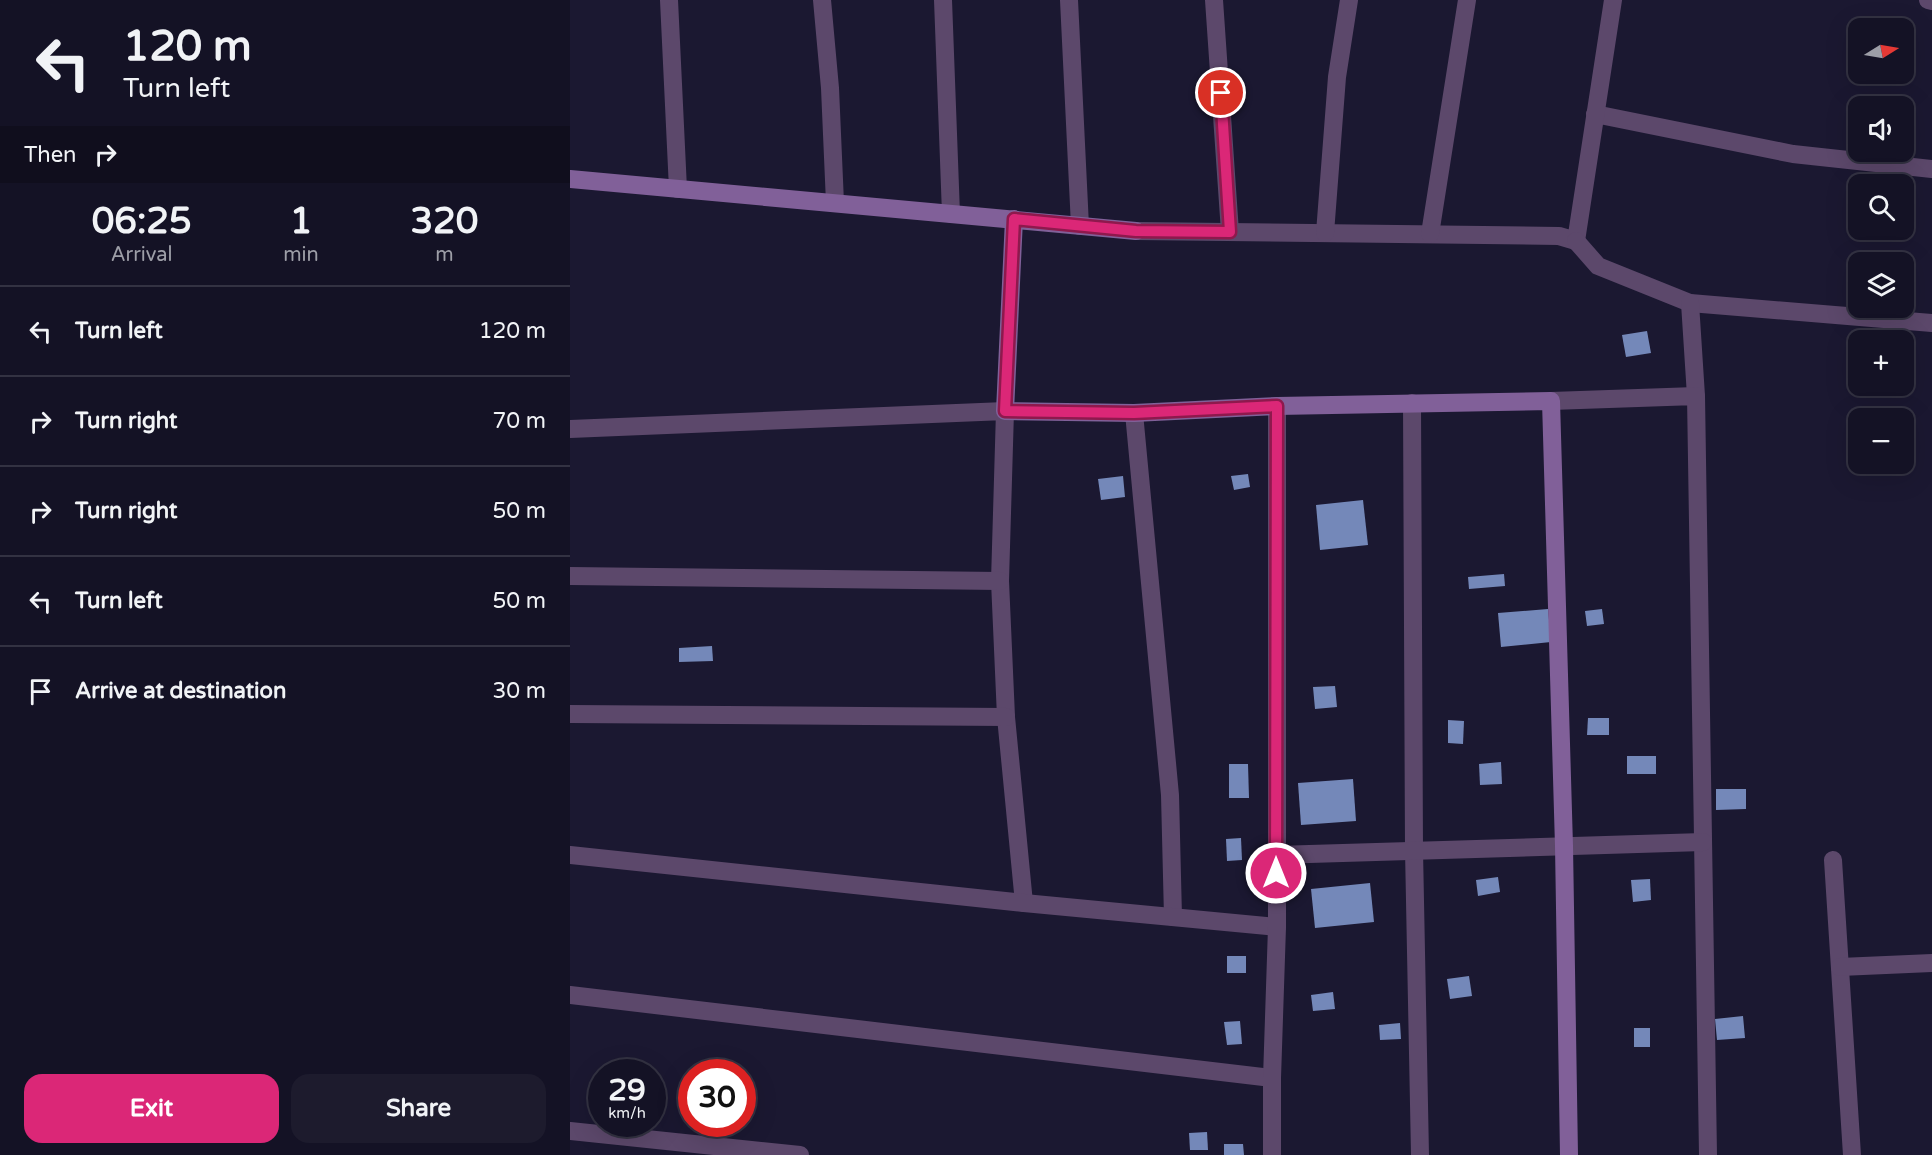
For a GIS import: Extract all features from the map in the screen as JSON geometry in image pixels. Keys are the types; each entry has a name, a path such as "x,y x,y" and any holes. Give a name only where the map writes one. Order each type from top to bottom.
{"street":[{"path":"669,0 678,189"},
{"path":"822,0 830,88 835,203"},
{"path":"943,0 951,214"},
{"path":"1070,0 1080,225"},
{"path":"1214,0 1230,232"},
{"path":"1325,233 1337,78 1349,0"},
{"path":"1430,234 1467,0"},
{"path":"1576,241 1613,0"},
{"path":"1595,114 1793,154 1932,169"},
{"path":"570,179 1136,231 1559,236 1576,241 1598,266 1689,303 1932,323"},
{"path":"1014,219 1000,581 1006,717 1024,903"},
{"path":"1689,303 1696,396 1708,1155"},
{"path":"570,429 1005,411 1134,413 1277,406 1696,396"},
{"path":"1551,401 1564,846 1569,1155"},
{"path":"1412,403 1414,850 1420,1155"},
{"path":"1272,1155 1277,927 1277,406"},
{"path":"1134,413 1170,795 1173,917"},
{"path":"570,576 1000,581"},
{"path":"570,714 1006,717"},
{"path":"1276,855 1703,842"},
{"path":"570,855 1277,927"},
{"path":"1833,860 1852,1155"},
{"path":"1840,967 1932,963"},
{"path":"570,995 1272,1078"},
{"path":"570,1131 800,1155"}],"building":[{"path":"1647,331 1651,353 1626,357 1622,335"},
{"path":"1248,474 1250,487 1234,490 1231,476"},
{"path":"1123,476 1125,497 1101,500 1098,479"},
{"path":"1363,500 1368,545 1320,550 1316,505"},
{"path":"1504,574 1505,586 1469,589 1468,577"},
{"path":"1548,609 1551,642 1501,647 1498,613"},
{"path":"1602,609 1604,624 1587,626 1585,611"},
{"path":"712,646 713,661 679,662 679,648"},
{"path":"1335,686 1337,707 1315,709 1313,687"},
{"path":"1588,718 1609,718 1609,735 1587,735"},
{"path":"1448,720 1464,721 1463,744 1448,743"},
{"path":"1627,756 1656,756 1656,774 1627,774"},
{"path":"1501,762 1502,784 1480,785 1479,764"},
{"path":"1229,764 1248,764 1249,798 1229,798"},
{"path":"1353,779 1356,821 1301,825 1298,783"},
{"path":"1716,789 1746,789 1746,809 1716,810"},
{"path":"1241,838 1242,860 1227,861 1226,839"},
{"path":"1498,877 1500,892 1478,896 1476,880"},
{"path":"1650,879 1651,900 1633,902 1631,880"},
{"path":"1370,883 1374,922 1315,928 1311,889"},
{"path":"1227,956 1246,956 1246,973 1227,973"},
{"path":"1469,976 1472,996 1450,999 1447,979"},
{"path":"1333,992 1335,1009 1313,1011 1311,995"},
{"path":"1743,1016 1745,1038 1717,1040 1715,1019"},
{"path":"1240,1021 1242,1044 1227,1045 1224,1022"},
{"path":"1400,1023 1401,1039 1380,1040 1379,1025"},
{"path":"1634,1028 1650,1028 1650,1047 1634,1047"},
{"path":"1207,1132 1208,1150 1190,1150 1189,1133"},
{"path":"1224,1144 1243,1144 1244,1155 1224,1155"}],"route":[{"path":"1221,93 1230,232 1136,231 1014,219 1005,411 1134,413 1277,406 1276,873"}]}
